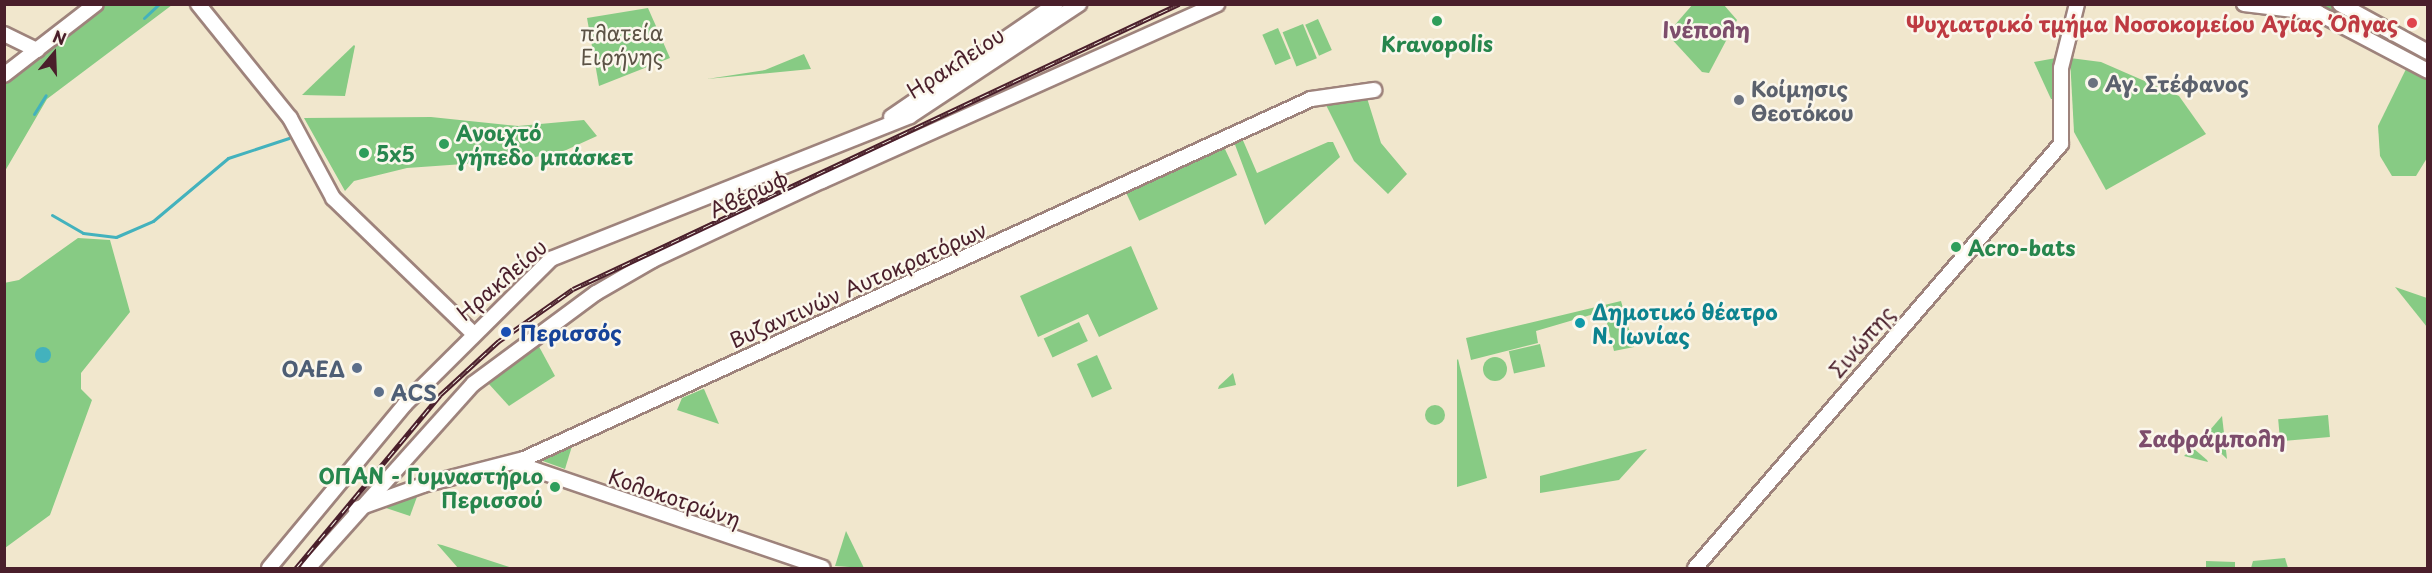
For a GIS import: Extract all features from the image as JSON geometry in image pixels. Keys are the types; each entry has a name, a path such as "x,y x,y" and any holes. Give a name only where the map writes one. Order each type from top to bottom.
{"street":[{"path":"4,75 96,4"},
{"path":"198,4 290,118 313,153 333,198 472,332"},
{"name":"Ηρακλείου","path":"880,126 1056,4"},
{"name":"Ηρακλείου","path":"269,568 472,332 537,270 569,249 880,126 934,102 1079,4"},
{"name":"Αβέρωφ","path":"356,509 473,384 596,293 653,260 1217,4"},
{"name":"Σινώπης","path":"1695,568 2061,144 2061,68 2077,4"},
{"path":"2244,4 2318,13 2427,72"},
{"path":"2340,4 2427,52"},
{"path":"4,34 37,50"},
{"name":"Βυζαντινών Αυτοκρατόρων","path":"356,509 423,485 515,463 1309,100 1374,90"},
{"name":"Κολοκοτρώνη","path":"515,463 823,568"},
{"path":"308,568 356,509"}],"green space":[{"path":"1693,4 1724,5 1737,20 1709,73 1702,72 1667,34"},
{"path":"100,5 172,5 47,99 5,171 5,79"},
{"path":"2317,5 2334,5 2427,56 2427,63"},
{"name":"πλατεία Ειρήνης","path":"648,8 670,58 599,86 587,18"},
{"path":"1318,19 1332,50 1319,56 1305,25"},
{"path":"1303,24 1317,58 1296,67 1283,32"},
{"path":"1278,28 1291,58 1275,65 1262,35"},
{"path":"354,45 345,96 302,95"},
{"path":"804,54 811,69 707,79 765,70"},
{"path":"2056,58 2053,99 2051,99 2034,62"},
{"path":"2070,58 2101,62 2179,96 2206,134 2106,190 2074,132"},
{"path":"2407,67 2427,79 2427,158 2416,176 2392,176 2380,156 2378,126"},
{"path":"1367,98 1381,143 1407,174 1388,194 1354,161 1326,105"},
{"path":"431,117 518,126 584,120 597,136 564,151 521,160 407,168 354,181 345,191 304,118"},
{"path":"1242,138 1257,173 1328,142 1333,142 1340,157 1265,225 1234,142"},
{"path":"1224,147 1237,175 1139,221 1126,193"},
{"path":"78,238 110,240 130,312 81,373 81,389 92,400 50,515 5,548 4,283 19,280"},
{"path":"1131,246 1158,309 1099,337 1088,314 1038,337 1020,296"},
{"path":"2395,287 2427,298 2427,327"},
{"path":"1621,301 1634,347 1614,351 1604,311 1536,331 1538,343 1471,360 1466,338"},
{"path":"1079,322 1088,341 1053,358 1044,338"},
{"path":"536,341 555,376 509,406 488,383"},
{"path":"1540,344 1545,366 1514,374 1509,351"},
{"path":"1097,355 1112,389 1092,398 1077,364"},
{"path":"1495,357 1504,360 1507,369 1504,378 1495,381 1486,378 1483,369 1486,360"},
{"path":"1457,360 1487,478 1457,487"},
{"path":"1233,373 1236,385 1218,389 1219,386"},
{"path":"704,389 719,424 677,410 682,398"},
{"path":"1435,405 1442,408 1445,415 1442,422 1435,425 1428,422 1425,415 1428,408"},
{"path":"2328,415 2330,437 2280,441 2278,419"},
{"path":"2222,416 2227,459 2204,437"},
{"path":"572,446 565,469 540,460"},
{"path":"2193,448 2207,460 2208,462 2184,456"},
{"path":"1647,449 1619,480 1540,493 1540,476"},
{"path":"418,494 410,516 380,506"},
{"path":"846,531 864,568 835,566"},
{"path":"437,544 442,545 512,568 458,568"},
{"path":"2285,558 2288,568 2251,568 2253,561"},
{"path":"2206,561 2235,562 2235,568 2206,568"}],"water":[{"path":"43,347 49,349 51,355 49,361 43,363 37,361 35,355 37,349"}],"waterway":[{"path":"144,18 159,4"},
{"path":"34,114 46,95"},
{"path":"52,215 83,233 116,237 153,221 228,158 289,138"}],"railway":[{"path":"296,568 440,395 499,341 573,289 1179,4"}],"place":[{"name":"Kravopolis","path":"1437,21"},
{"name":"Ψυχιατρικό τμήμα Νοσοκομείου Αγίας Όλγας","path":"2412,23"},
{"name":"Αγ. Στέφανος","path":"2093,83"},
{"name":"Κοίμησις Θεοτόκου","path":"1739,100"},
{"name":"Ανοιχτό γήπεδο μπάσκετ","path":"444,144"},
{"name":"5x5","path":"364,153"},
{"name":"Acro-bats","path":"1956,247"},
{"name":"Δημοτικό θέατρο Ν. Ιωνίας","path":"1580,323"},
{"name":"Περισσός","path":"506,332"},
{"name":"ΟΑΕΔ","path":"357,368"},
{"name":"ACS","path":"379,392"},
{"name":"ΟΠΑΝ - Γυμναστήριο Περισσού","path":"555,487"}],"district":[{"name":"Ινέπολη","path":"1706,29"},
{"name":"Σαφράμπολη","path":"2212,438"}]}
